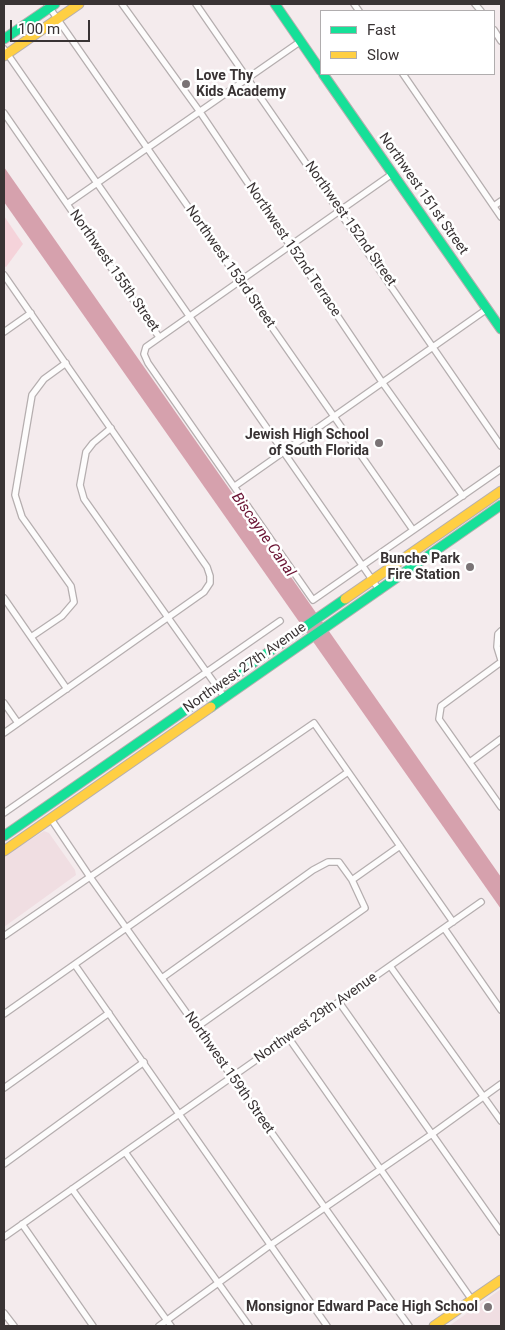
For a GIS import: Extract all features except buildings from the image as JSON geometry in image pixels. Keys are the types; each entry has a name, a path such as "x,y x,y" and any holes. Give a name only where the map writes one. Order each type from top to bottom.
{"main road":[{"path":"5,53 79,4"},
{"name":"Northwest 151st Street","path":"275,4 320,69"},
{"path":"4,39 51,5"},
{"name":"Northwest 151st Street","path":"324,75 501,329"},
{"name":"Northwest 27th Avenue","path":"4,836 501,491"},
{"name":"Northwest 27th Avenue","path":"4,851 327,628 501,505"},
{"path":"455,523 462,533"},
{"path":"51,819 52,810 93,780 95,774"},
{"path":"434,1326 501,1280"}],"street":[{"name":"Northwest 152nd Terrace","path":"122,4 200,112 382,382 463,496"},
{"name":"Northwest 152nd Street","path":"196,4 434,346 501,446"},
{"name":"Northwest 153rd Street","path":"51,5 147,149 414,530"},
{"path":"67,204 301,41"},
{"path":"5,53 380,591"},
{"path":"404,75 501,217"},
{"name":"Northwest 155th Street","path":"4,113 159,337 146,347 144,354 148,363 313,600 362,565"},
{"path":"159,337 392,174"},
{"path":"494,206 501,201"},
{"path":"4,275 208,567 210,583 204,592 4,733"},
{"path":"235,486 487,309"},
{"path":"4,332 31,313"},
{"path":"31,637 62,616 74,602 70,586 22,517 15,495 32,395 44,379 66,362"},
{"path":"111,428 93,443 86,452 80,484 84,499 225,698"},
{"path":"362,565 501,469"},
{"path":"4,598 67,689"},
{"name":"Northwest 27th Avenue","path":"4,813 280,621"},
{"path":"500,633 497,647 501,661 441,706 439,719 501,807"},
{"path":"4,703 18,723"},
{"path":"4,936 314,722 453,922"},
{"path":"470,762 501,739"},
{"path":"4,1014 348,772"},
{"name":"Northwest 159th Street","path":"51,819 90,877 409,1326"},
{"path":"352,880 400,846"},
{"path":"162,978 313,870 328,862 339,862 352,880 364,908 197,1027"},
{"name":"Northwest 29th Avenue","path":"4,1237 481,902"},
{"path":"444,928 501,1010"},
{"path":"75,965 144,1062 269,1246 327,1326"},
{"path":"390,966 501,1121"},
{"path":"339,1002 501,1232"},
{"path":"4,1088 109,1013"},
{"path":"288,1037 472,1300"},
{"path":"4,1164 144,1062"},
{"path":"159,1326 218,1282 380,1171 501,1084"},
{"path":"126,1152 249,1326"},
{"path":"72,1189 171,1326"},
{"path":"22,1224 93,1326"},
{"path":"4,1313 14,1326"}],"shaded area":[{"path":"4,167 501,877 501,909 4,202"},
{"path":"4,216 23,244 6,267 4,266"},
{"path":"44,831 49,833 75,870 76,875 4,927 4,856"},
{"name":"Monsignor Edward Pace High School","path":"501,1289 501,1326 449,1326"}],"traffic: fast":[{"path":"4,39 55,4"},
{"path":"275,4 320,70"},
{"path":"324,75 501,329"},
{"path":"211,707 501,505"},
{"path":"4,836 345,599"}],"traffic: slow":[{"path":"4,56 79,4"},
{"path":"345,599 501,491"},
{"path":"4,851 211,707"},
{"path":"434,1326 501,1280"}],"place":[{"name":"Love Thy Kids Academy","path":"186,84"},
{"name":"Jewish High School of South Florida","path":"379,443"},
{"name":"Bunche Park Fire Station","path":"470,567"},
{"name":"Monsignor Edward Pace High School","path":"488,1307"}],"water label":[{"name":"Biscayne Canal","path":"263,535"}]}
